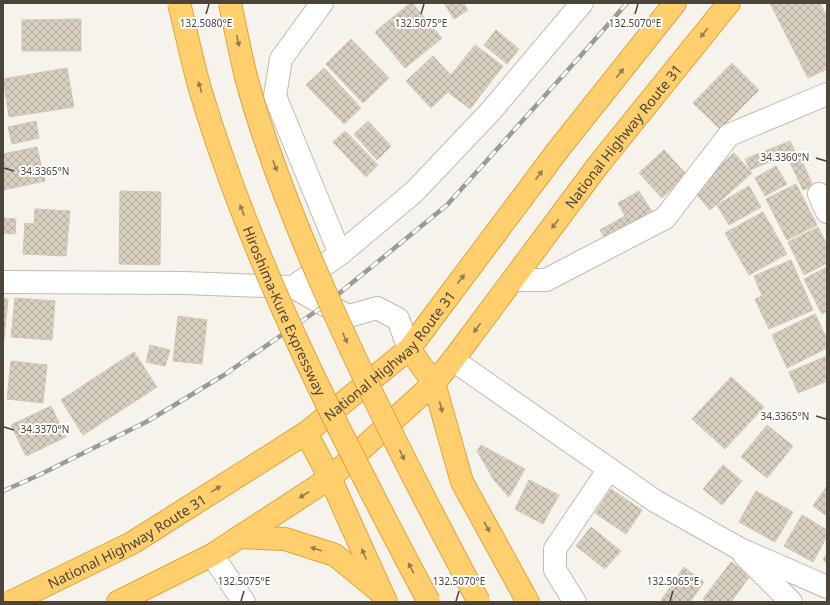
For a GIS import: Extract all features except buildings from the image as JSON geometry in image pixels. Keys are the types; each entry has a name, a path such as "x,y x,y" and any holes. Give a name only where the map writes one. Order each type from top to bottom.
{"highway":[{"name":"Hiroshima-Kure Expressway","path":"179,3 200,88 226,169 259,253 307,363 381,512 429,602"},
{"path":"230,3 246,76 271,155 301,237 356,360 421,492 479,602"},
{"name":"National Highway Route 31","path":"10,602 132,543 306,433 409,349 558,150 675,3"},
{"name":"National Highway Route 31","path":"118,602 212,555 330,478 434,383 454,360 600,164 729,3"},
{"path":"409,349 434,383 462,482 528,602"},
{"path":"306,433 330,478 384,598"},
{"path":"239,537 285,540 335,555 384,598"}],"street":[{"path":"322,3 281,60 275,96 340,254"},
{"path":"293,287 340,254 419,186 490,112 582,3"},
{"path":"513,280 546,280 665,218 729,135 827,94"},
{"path":"3,282 184,283 293,287 325,305 349,316 378,308 398,319 409,349"},
{"path":"454,360 655,501 740,549 827,587"},
{"path":"575,602 555,570 555,549 608,469"},
{"path":"740,549 750,562 790,602"},
{"path":"212,555 244,602"}],"railway":[{"path":"3,491 37,476 148,421 224,375 325,305 447,205 627,3"}]}
